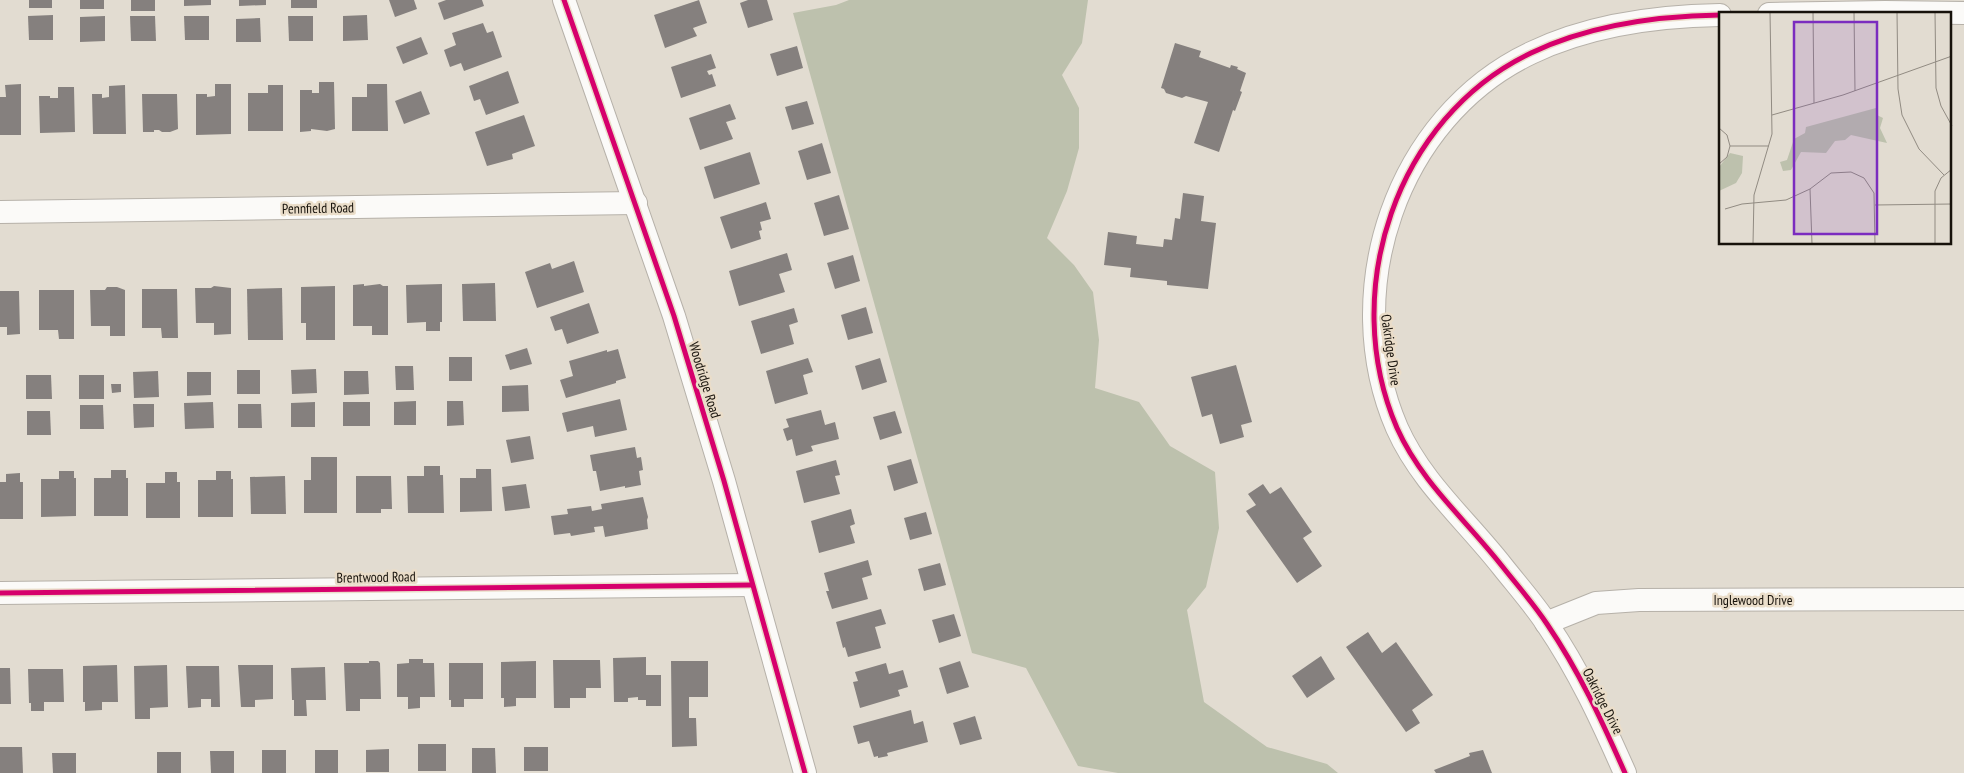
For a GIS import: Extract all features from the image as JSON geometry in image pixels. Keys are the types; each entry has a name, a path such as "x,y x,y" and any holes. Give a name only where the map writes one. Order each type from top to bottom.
{"street":[{"name":"Woodridge Road","path":"564,0 636,203 676,323 724,481 805,773"},
{"name":"Oakridge Drive","path":"1625,773 1588,693 1546,623 1500,563 1444,500 1422,470 1398,429 1384,387 1375,334 1374,290 1383,236 1407,176 1433,134 1446,118 1462,102 1503,69 1529,54 1586,31 1652,19 1690,8 1719,14"},
{"name":"Pennfield Road","path":"0,212 636,203"},
{"name":"Brentwood Road","path":"0,593 752,585"},
{"name":"Inglewood Drive","path":"1546,623 1596,603 1639,600 1964,599"}],"green space":[{"path":"849,0 1088,0 1082,43 1062,75 1079,108 1079,148 1067,191 1047,238 1074,265 1093,292 1099,340 1095,388 1139,402 1170,446 1215,472 1219,528 1206,587 1187,610 1204,702 1267,747 1327,764 1338,773 1118,773 1078,766 1026,668 972,653 793,13 836,5"}],"building":[{"path":"29,0 52,0 52,8 29,8"},
{"path":"80,0 104,0 104,9 80,9"},
{"path":"131,0 155,0 155,11 131,11"},
{"path":"184,0 211,0 211,5 184,6"},
{"path":"239,0 266,0 266,5 239,6"},
{"path":"291,0 317,0 317,8 291,8"},
{"path":"389,0 414,0 417,9 395,17"},
{"path":"446,0 482,0 484,6 444,20 438,3"},
{"path":"699,0 707,23 693,28 697,36 665,48 654,15"},
{"path":"748,0 767,0 773,20 748,28 740,3"},
{"path":"53,15 53,40 29,40 28,16"},
{"path":"367,15 368,40 343,41 343,16"},
{"path":"105,16 105,41 80,42 80,17"},
{"path":"130,16 155,16 156,41 131,41"},
{"path":"184,16 209,16 209,40 185,40"},
{"path":"288,16 313,16 313,41 289,41"},
{"path":"260,18 261,42 236,42 236,19"},
{"path":"483,23 487,33 493,31 502,57 464,71 461,63 450,67 444,50 456,45 452,33"},
{"path":"421,37 428,54 403,64 396,47"},
{"path":"1175,43 1201,51 1199,57 1230,68 1231,65 1238,67 1237,69 1246,73 1240,91 1242,92 1235,111 1233,110 1219,152 1194,143 1208,102 1186,96 1182,98 1166,93 1161,88"},
{"path":"797,46 803,68 777,76 770,54"},
{"path":"711,54 716,68 707,71 709,75 712,74 716,86 681,98 671,67"},
{"path":"508,71 519,103 486,115 480,99 474,101 469,86"},
{"path":"319,82 334,82 335,129 327,131 311,129 311,131 300,132 300,90 312,90 312,93 319,93"},
{"path":"21,84 21,135 0,135 0,97 6,97 5,85"},
{"path":"215,84 231,84 231,134 196,135 196,94 207,94 207,97 215,96"},
{"path":"367,84 387,84 388,131 352,131 352,97 367,97"},
{"path":"125,85 126,134 93,134 92,94 102,94 102,98 109,97 109,86"},
{"path":"268,85 283,85 283,131 248,131 248,93 268,93"},
{"path":"58,87 74,87 75,132 40,133 39,96 58,98"},
{"path":"421,91 430,114 404,124 395,101"},
{"path":"142,94 177,94 178,129 170,132 154,130 154,132 143,132"},
{"path":"807,101 814,124 792,130 785,107"},
{"path":"730,104 736,119 726,122 733,139 700,150 689,118"},
{"path":"524,115 535,146 512,154 513,159 487,166 475,132"},
{"path":"822,143 831,173 807,180 798,151"},
{"path":"750,152 760,184 714,199 704,167"},
{"path":"1183,193 1204,196 1201,221 1216,223 1208,289 1167,285 1167,281 1130,277 1131,268 1104,265 1108,232 1137,236 1136,244 1163,247 1164,239 1172,240 1175,218 1180,219"},
{"path":"839,195 849,229 824,236 814,203"},
{"path":"766,202 771,219 760,222 762,230 759,231 761,239 731,249 720,217"},
{"path":"787,253 792,270 779,274 785,292 739,306 729,271"},
{"path":"853,255 860,281 835,289 827,263"},
{"path":"574,261 584,292 537,308 525,272 550,263 552,269"},
{"path":"495,283 496,321 463,321 462,284"},
{"path":"364,284 364,286 380,284 388,286 388,335 372,335 372,326 353,326 353,285"},
{"path":"442,284 442,322 440,322 440,331 426,331 426,322 407,323 406,285"},
{"path":"214,286 231,288 231,334 214,335 214,323 196,323 195,288 211,288"},
{"path":"335,286 335,340 306,340 306,323 301,323 301,287"},
{"path":"107,287 117,287 125,290 125,336 110,336 110,326 91,326 90,290 105,290"},
{"path":"282,288 283,340 248,340 247,289"},
{"path":"142,289 177,289 178,338 162,338 161,328 142,328"},
{"path":"39,290 74,290 74,339 59,339 58,330 39,330"},
{"path":"0,291 19,291 20,334 7,335 7,327 0,327"},
{"path":"589,303 599,333 567,344 562,329 555,331 550,317"},
{"path":"866,307 873,333 848,340 841,315"},
{"path":"794,308 798,322 789,325 794,344 761,354 751,321"},
{"path":"527,348 532,364 510,370 505,355"},
{"path":"618,349 626,378 616,381 616,383 566,398 560,380 573,376 569,361 607,350 607,352"},
{"path":"449,357 472,357 472,381 449,381"},
{"path":"808,358 813,372 803,375 808,394 775,404 766,371"},
{"path":"880,358 887,382 862,390 855,366"},
{"path":"1236,365 1252,422 1241,425 1244,437 1220,444 1212,414 1202,417 1191,377"},
{"path":"395,366 413,366 414,390 396,390"},
{"path":"316,369 317,393 292,394 291,370"},
{"path":"237,370 260,370 260,394 237,394"},
{"path":"158,371 159,397 134,398 133,372"},
{"path":"344,371 368,371 369,394 344,395"},
{"path":"187,372 211,372 211,395 187,396"},
{"path":"26,375 51,375 52,399 26,399"},
{"path":"79,375 104,375 104,399 79,399"},
{"path":"111,384 121,384 121,392 112,393"},
{"path":"528,385 529,411 502,412 502,386"},
{"path":"620,399 627,430 595,437 593,426 567,432 562,413"},
{"path":"416,401 416,425 394,425 394,402"},
{"path":"447,401 463,401 464,425 447,426"},
{"path":"213,402 214,428 185,429 184,403"},
{"path":"315,402 315,427 291,427 291,403"},
{"path":"343,402 370,402 370,426 343,426"},
{"path":"133,404 154,404 154,427 134,428"},
{"path":"238,404 261,404 262,428 238,428"},
{"path":"80,405 103,405 104,429 80,429"},
{"path":"821,410 825,425 835,422 839,439 811,446 813,451 796,456 792,439 787,441 783,429 789,427 786,419"},
{"path":"27,411 50,411 51,435 27,435"},
{"path":"895,411 902,433 880,440 873,417"},
{"path":"530,436 534,459 511,463 506,440"},
{"path":"635,447 637,458 641,457 643,470 639,471 641,485 600,491 590,455"},
{"path":"311,457 337,457 337,513 304,513 304,480 311,480"},
{"path":"911,459 918,483 894,491 887,466"},
{"path":"836,460 840,475 835,476 840,494 804,503 796,471"},
{"path":"424,466 440,466 440,475 443,475 444,513 408,513 407,476 424,476"},
{"path":"476,469 491,469 492,511 460,512 460,478 476,478"},
{"path":"111,470 126,470 126,478 128,478 128,516 94,516 94,478 111,478"},
{"path":"59,471 74,471 74,478 76,478 76,516 41,517 41,479 59,479"},
{"path":"216,471 231,471 231,479 233,479 233,517 198,517 198,480 216,480"},
{"path":"165,472 177,472 177,482 180,482 180,518 146,518 146,483 165,483"},
{"path":"20,473 20,482 23,482 23,519 0,519 0,482 6,482 6,474"},
{"path":"285,476 286,514 251,514 250,477"},
{"path":"356,476 391,476 392,509 381,509 381,513 356,513"},
{"path":"526,484 530,508 505,511 502,487"},
{"path":"1263,484 1270,494 1281,487 1312,532 1303,538 1322,566 1297,583 1246,511 1256,505 1248,494"},
{"path":"643,497 648,517 648,529 605,537 603,526 594,527 595,532 571,536 570,533 554,535 551,516 568,514 567,509 591,506 592,511 602,509 601,504"},
{"path":"851,509 855,524 850,526 855,543 819,553 811,521"},
{"path":"926,512 932,534 910,540 904,518"},
{"path":"868,560 872,575 862,578 868,599 832,609 826,591 829,591 824,573"},
{"path":"940,563 946,585 924,591 918,569"},
{"path":"881,609 886,624 875,627 881,648 848,657 845,647 843,648 836,622"},
{"path":"954,614 961,636 939,643 932,620"},
{"path":"1368,632 1382,653 1396,642 1433,695 1412,710 1420,723 1406,732 1346,647"},
{"path":"1321,656 1335,679 1307,698 1292,676"},
{"path":"646,657 646,675 661,675 661,706 646,706 646,700 638,700 638,697 628,698 628,702 614,702 613,658"},
{"path":"409,659 423,659 423,663 434,663 435,697 420,697 420,708 408,709 408,697 397,697 397,664 409,663"},
{"path":"553,660 600,660 601,688 586,688 586,698 570,698 570,708 554,708"},
{"path":"369,661 378,661 380,663 381,699 360,699 360,711 346,711 344,663 369,663"},
{"path":"536,661 536,698 516,698 516,706 504,707 504,698 501,698 501,662"},
{"path":"671,661 708,661 708,697 689,697 689,718 696,718 697,746 672,747"},
{"path":"960,661 969,687 947,694 939,668"},
{"path":"449,663 483,663 483,699 464,699 464,707 451,707 451,700 449,700"},
{"path":"886,663 889,674 903,670 908,687 898,690 900,696 860,708 853,682 858,681 855,672"},
{"path":"117,665 118,702 102,702 102,710 85,711 85,702 83,702 83,666"},
{"path":"167,665 168,707 150,708 150,719 135,719 134,666"},
{"path":"238,665 273,665 273,699 255,700 255,707 241,707"},
{"path":"186,666 219,666 220,707 211,707 211,699 201,699 201,707 188,708"},
{"path":"325,667 326,700 306,700 307,716 294,716 291,668"},
{"path":"0,668 10,668 11,704 0,704"},
{"path":"28,669 63,669 64,702 44,702 44,711 31,711"},
{"path":"911,710 914,724 923,721 928,742 887,753 888,756 878,758 878,756 874,757 869,741 858,744 853,726"},
{"path":"975,716 982,739 960,745 953,723"},
{"path":"418,744 446,744 446,771 418,771"},
{"path":"0,747 22,747 23,773 0,773"},
{"path":"524,747 548,747 548,771 524,771"},
{"path":"472,748 495,748 496,773 472,773"},
{"path":"389,749 389,772 366,772 366,750"},
{"path":"262,750 286,750 286,773 262,773"},
{"path":"315,750 338,750 338,773 315,773"},
{"path":"1483,750 1492,773 1436,773 1434,770 1470,756 1469,753"},
{"path":"210,751 234,751 234,773 211,773"},
{"path":"157,752 181,752 181,773 157,773"},
{"path":"52,753 76,753 76,773 53,773"}],"cycle path":[{"path":"564,0 674,316 724,481 805,773"},
{"path":"1625,773 1599,715 1559,642 1531,602 1418,466 1397,428 1380,375 1374,321 1378,266 1391,213 1414,164 1445,119 1484,82 1531,53 1576,35 1647,20 1719,15"},
{"path":"0,593 752,585"}]}
